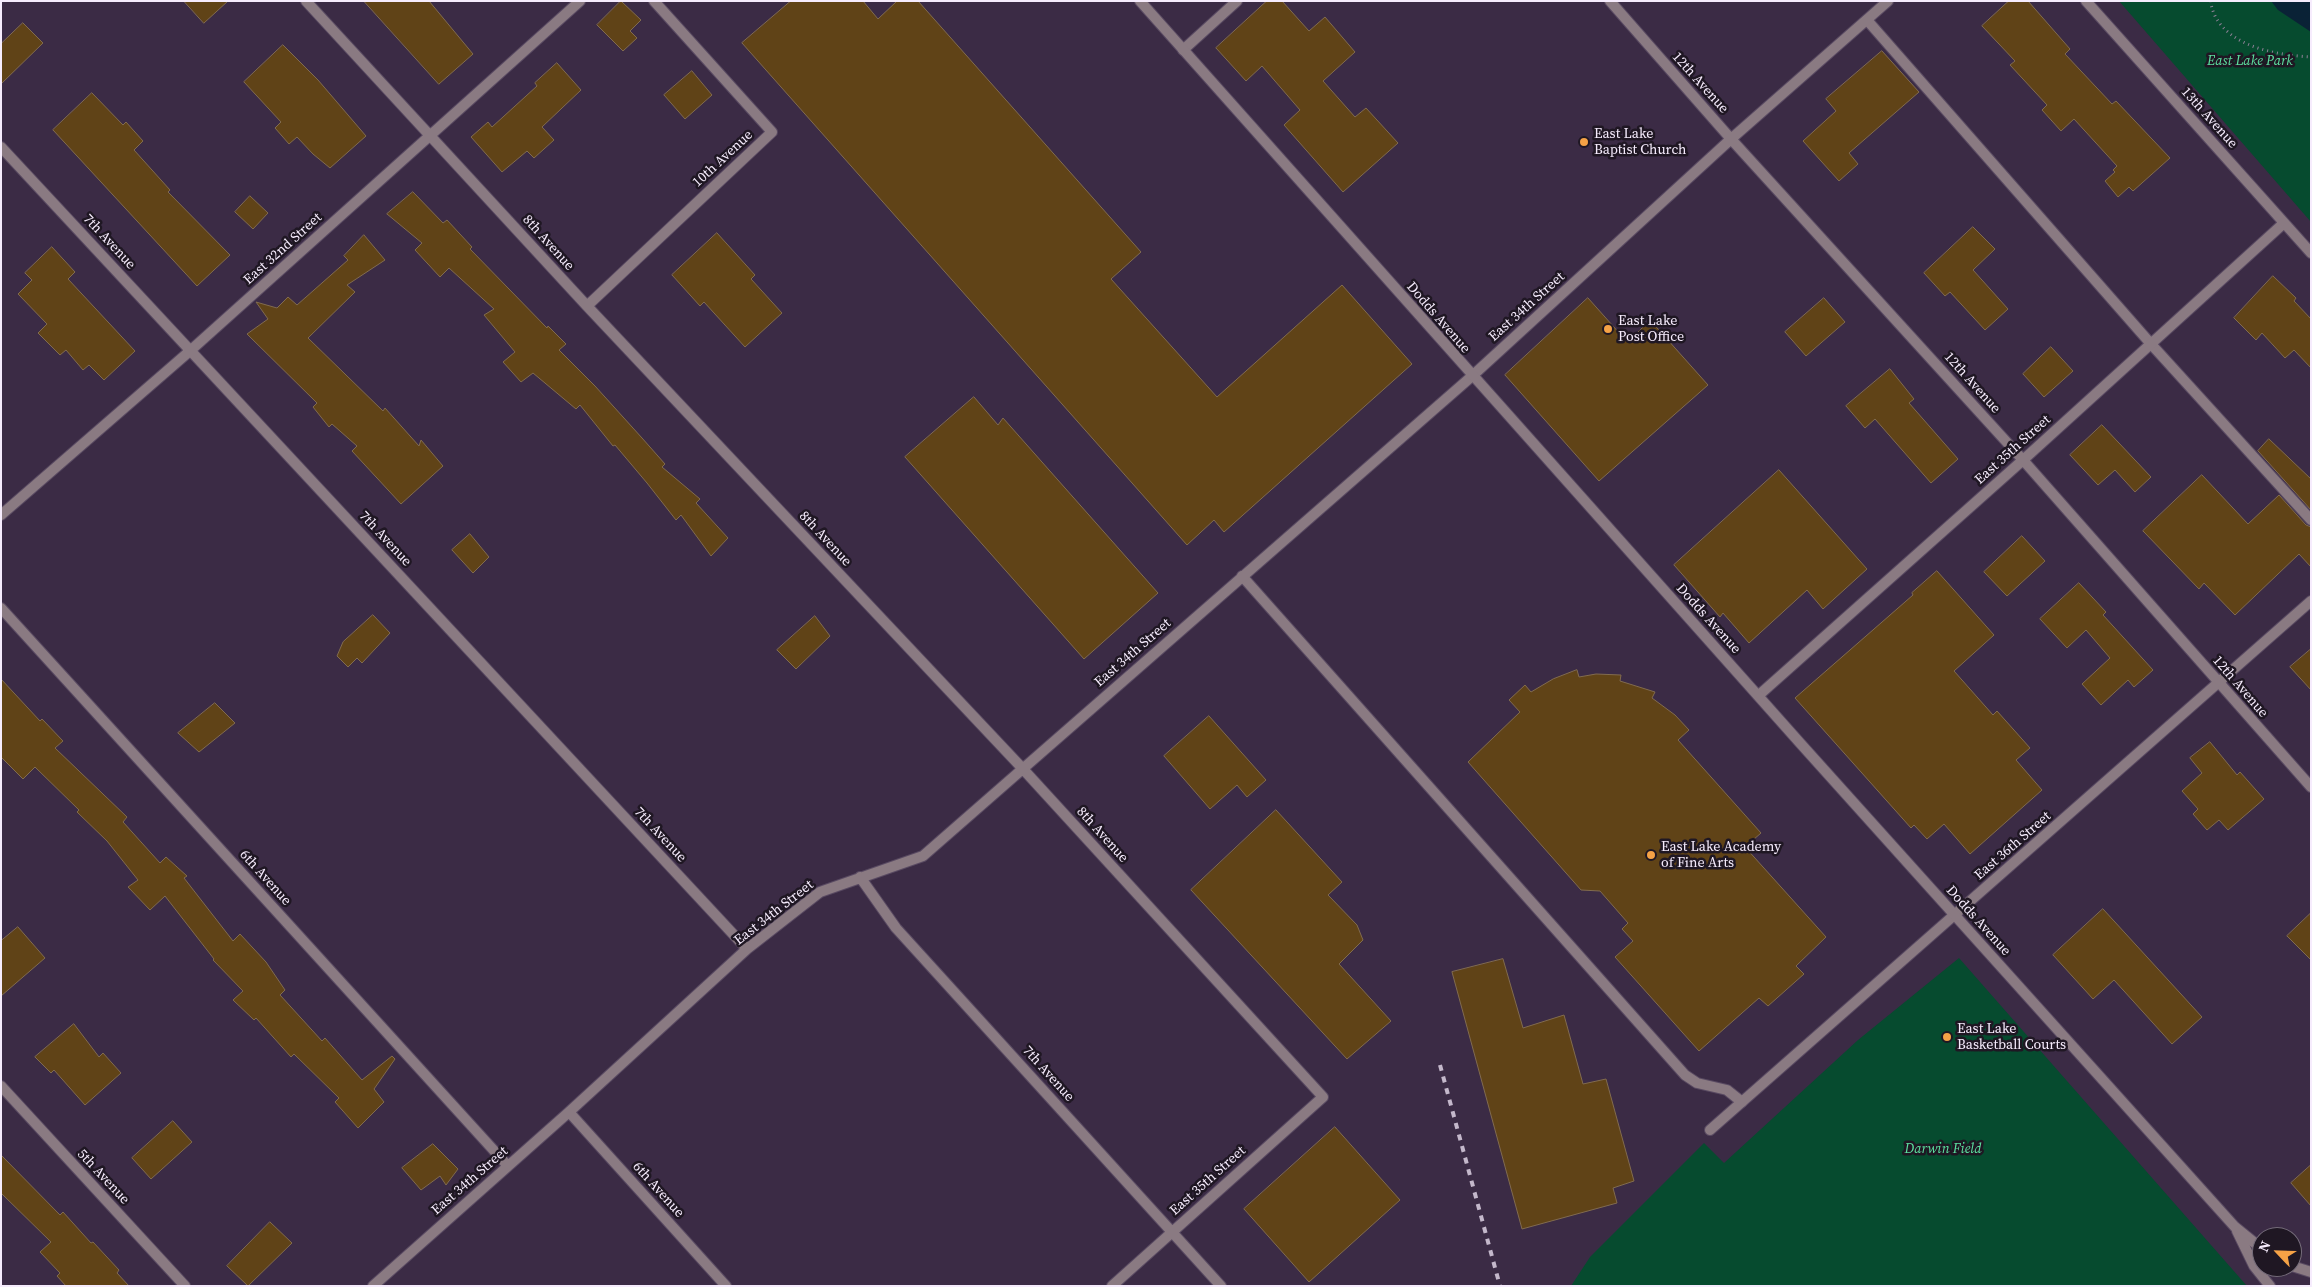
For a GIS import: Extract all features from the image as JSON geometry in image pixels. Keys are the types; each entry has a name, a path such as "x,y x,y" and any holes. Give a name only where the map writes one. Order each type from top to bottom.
{"street":[{"name":"8th Avenue","path":"306,1 587,306 1023,769 1323,1097"},
{"name":"East 32nd Street","path":"1,515 191,350 580,1"},
{"name":"10th Avenue","path":"587,306 772,132 654,1"},
{"name":"Dodds Avenue","path":"1140,1 1471,377 1759,695 2235,1228 2252,1241"},
{"path":"1183,50 1237,1"},
{"name":"12th Avenue","path":"1610,1 1731,139 2023,460 2311,787"},
{"name":"East 34th Street","path":"373,1286 748,950 820,892 923,856 1471,377 1731,139 1888,1"},
{"name":"13th Avenue","path":"2086,1 2311,253"},
{"path":"1867,20 2152,344 2311,520"},
{"name":"7th Avenue","path":"1,147 748,950"},
{"name":"East 35th Street","path":"1759,695 2023,460 2284,223"},
{"path":"1242,576 1685,1075 1697,1083 1727,1090 1742,1102"},
{"name":"East 36th Street","path":"1710,1130 2219,684 2311,601"},
{"name":"6th Avenue","path":"1,608 508,1166"},
{"name":"7th Avenue","path":"860,877 896,928 1221,1286"},
{"name":"5th Avenue","path":"1,1086 185,1286"},
{"name":"East 35th Street","path":"1112,1286 1323,1097"},
{"name":"6th Avenue","path":"569,1112 726,1286"},
{"path":"2235,1228 2254,1266 2270,1286"}],"path":[{"path":"2211,1 2211,6 2219,23 2229,34 2245,43 2276,52 2311,57"}],"green space":[{"name":"East Lake Park","path":"2119,1 2311,1 2311,222"},
{"name":"Darwin Field","path":"1959,958 2247,1286 1571,1286 1590,1257 1704,1143 1724,1163 1858,1040"}],"water":[{"path":"2271,1 2311,1 2311,32 2278,10"}],"building":[{"path":"184,1 228,1 204,23"},
{"path":"364,1 429,1 473,54 439,84"},
{"path":"621,1 641,20 630,31 637,38 623,51 597,25"},
{"path":"791,1 863,1 878,19 897,1 918,1 1141,252 1111,279 1217,397 1342,285 1412,364 1224,532 1214,520 1187,545 742,43"},
{"path":"1267,1 1282,1 1309,31 1325,17 1355,52 1323,81 1355,117 1366,108 1398,143 1343,192 1284,125 1300,110 1262,66 1246,81 1216,48"},
{"path":"2009,1 2028,1 2070,49 2065,54 2112,104 2116,101 2170,158 2133,191 2129,187 2118,197 2105,181 2115,172 2113,170 2117,166 2074,119 2061,131 2042,110 2047,105 2010,65 2015,61 1982,26"},
{"path":"23,23 43,43 1,84 1,44"},
{"path":"283,45 318,80 366,136 330,168 297,137 289,144 275,128 281,122 244,82"},
{"path":"1882,51 1919,92 1849,153 1858,164 1839,181 1803,141 1836,111 1826,99"},
{"path":"557,63 581,90 542,127 554,140 534,158 527,151 502,172 471,137 488,122 492,127 537,86 535,83"},
{"path":"692,71 712,95 685,119 664,95"},
{"path":"92,93 123,125 126,122 143,141 134,150 170,190 168,192 230,255 197,286 53,130"},
{"path":"413,192 443,223 447,220 472,247 470,249 547,328 548,326 566,344 559,350 595,386 665,464 662,467 700,499 696,503 728,538 711,556 681,515 676,520 580,405 576,409 533,373 521,382 503,362 515,352 484,315 494,309 449,268 440,277 415,250 422,243 387,214"},
{"path":"250,196 268,213 253,229 235,212"},
{"path":"1973,227 1995,249 1973,270 2008,309 1985,330 1950,292 1945,296 1924,273"},
{"path":"717,233 755,275 751,279 782,313 745,347 704,302 700,306 672,275"},
{"path":"364,235 385,260 347,285 355,292 308,338 383,411 385,408 419,446 421,440 443,466 401,504 352,451 357,446 332,424 329,427 313,407 317,403 247,334 268,319 256,302 277,308 288,297 297,305 348,260 344,256"},
{"path":"52,247 75,272 68,279 135,351 104,380 89,365 83,370 66,350 60,355 38,333 47,324 18,294 32,280 25,273"},
{"path":"2273,276 2296,298 2294,301 2311,319 2311,368 2294,350 2285,358 2262,333 2256,340 2234,318"},
{"path":"1588,298 1621,335 1623,332 1630,340 1650,320 1708,385 1599,481 1505,375"},
{"path":"1824,298 1845,322 1806,356 1785,332"},
{"path":"2051,347 2073,371 2044,397 2023,374"},
{"path":"1890,369 1914,399 1909,403 1958,459 1931,483 1875,419 1865,428 1846,406"},
{"path":"974,397 998,425 1003,418 1158,593 1084,659 905,457"},
{"path":"2102,425 2151,477 2135,492 2115,470 2098,485 2070,455"},
{"path":"2269,439 2311,479 2311,510 2258,451"},
{"path":"1779,470 1867,569 1823,609 1807,590 1749,643 1723,613 1720,617 1674,565"},
{"path":"2202,475 2248,524 2279,495 2306,525 2311,527 2311,567 2299,554 2235,615 2204,583 2199,589 2143,531"},
{"path":"470,534 489,557 473,573 452,550"},
{"path":"2022,536 2045,561 2007,596 1984,572"},
{"path":"1937,571 1994,635 1954,671 1993,715 1997,711 2030,748 2016,760 2042,790 1970,854 1944,824 1927,839 1914,825 1911,828 1795,698 1913,595 1912,593"},
{"path":"2079,583 2106,612 2103,615 2153,670 2134,687 2128,680 2101,705 2082,684 2110,658 2086,630 2067,648 2040,619"},
{"path":"373,615 390,633 362,663 357,658 348,667 337,656 343,642"},
{"path":"815,616 830,636 796,669 777,650"},
{"path":"2311,649 2311,690 2290,667"},
{"name":"East Lake Academy of Fine Arts","path":"1577,670 1579,677 1596,674 1621,675 1620,681 1655,692 1652,698 1675,715 1689,730 1678,740 1761,833 1745,847 1826,937 1796,966 1804,974 1768,1006 1759,998 1699,1051 1615,957 1633,941 1622,929 1628,923 1600,891 1581,890 1468,762 1520,712 1509,700 1525,685 1531,692 1553,679"},
{"path":"1,679 40,721 42,719 63,741 55,748 127,817 123,822 160,863 166,857 187,876 184,878 233,941 240,934 266,962 285,990 280,995 322,1041 325,1038 362,1080 392,1056 395,1059 374,1089 384,1102 358,1128 335,1102 339,1098 294,1054 291,1057 256,1018 254,1020 233,1000 243,991 213,960 165,896 150,910 128,887 138,880 107,841 77,812 79,810 35,767 23,779 1,757"},
{"path":"215,703 235,723 199,752 178,733"},
{"path":"1209,716 1266,780 1247,797 1237,785 1210,809 1164,756"},
{"path":"2210,742 2237,775 2240,772 2264,799 2228,830 2219,820 2207,830 2193,814 2198,809 2182,791 2202,773 2190,758"},
{"path":"1276,810 1342,882 1328,895 1357,925 1363,940 1339,964 1391,1021 1347,1059 1191,890"},
{"path":"2103,909 2202,1017 2172,1044 2114,980 2093,999 2053,955"},
{"path":"2311,913 2311,960 2287,936"},
{"path":"18,927 45,958 1,996 1,941"},
{"path":"1503,959 1523,1028 1564,1015 1583,1084 1606,1079 1634,1181 1613,1188 1617,1203 1522,1229 1452,972"},
{"path":"74,1024 99,1057 103,1053 121,1073 85,1105 54,1070 51,1073 35,1057"},
{"path":"173,1121 192,1142 151,1179 132,1158"},
{"path":"1335,1127 1400,1200 1309,1282 1244,1209"},
{"path":"433,1144 458,1169 446,1185 440,1176 421,1190 402,1168"},
{"path":"1,1155 60,1215 63,1212 91,1243 93,1242 119,1270 117,1273 129,1286 66,1286 57,1276 60,1273 40,1252 51,1242 1,1193"},
{"path":"2311,1165 2311,1206 2291,1183"},
{"path":"270,1222 292,1243 248,1286 227,1266"}],"railway":[{"path":"1440,1065 1500,1286"}],"place":[{"name":"East Lake Baptist Church","path":"1584,142"},
{"name":"East Lake Post Office","path":"1608,329"},
{"name":"East Lake Academy of Fine Arts","path":"1651,855"},
{"name":"East Lake Basketball Courts","path":"1947,1037"}]}
